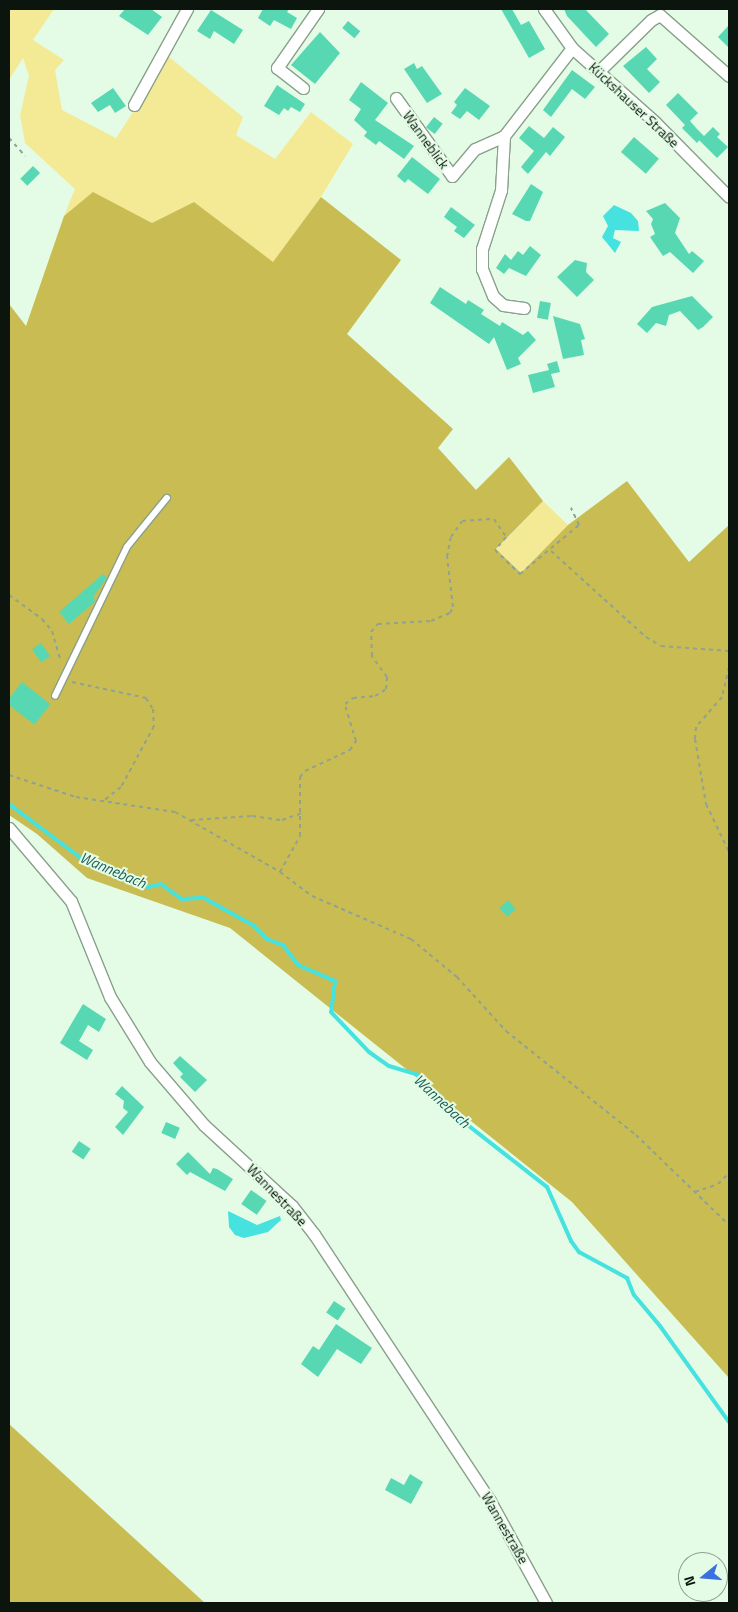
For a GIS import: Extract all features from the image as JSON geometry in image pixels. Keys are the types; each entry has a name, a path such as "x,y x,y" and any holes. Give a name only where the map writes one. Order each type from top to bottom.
{"street":[{"path":"134,105 187,9"},
{"path":"304,88 277,68 318,9"},
{"name":"Kückshauser Straße","path":"544,9 572,48 599,71 729,197"},
{"path":"599,71 651,20 660,15 729,76"},
{"path":"524,308 514,309 498,300 486,284 482,269 482,249 501,190 504,136 572,48"},
{"name":"Wanneblick","path":"396,98 452,176 476,149 504,136"},
{"name":"Wannestraße","path":"9,828 71,901 110,997 150,1062 204,1125 292,1206 314,1234 490,1501 546,1603"}],"lane":[{"path":"54,696 64,680 127,547 167,498"}],"path":[{"path":"9,138 25,156"},
{"path":"280,872 300,836 302,813 300,777 305,771 350,750 356,741 355,732 345,714 345,704 353,698 375,696 386,689 387,677 372,656 371,632 378,624 431,621 450,613 453,606 447,557 451,536 462,521 494,519 506,536 495,550 520,574 579,525 571,508"},
{"path":"550,550 646,637 661,646 673,649 729,651"},
{"path":"9,595 42,619 52,631 58,648 64,680 146,698 153,709 154,726 121,787 104,801"},
{"path":"729,667 722,697 696,727 695,739 706,804 729,852"},
{"path":"9,774 76,797 175,812 280,872 312,896 393,928 434,955 506,1030 636,1135 729,1225"},
{"path":"191,820 252,816 282,820 302,813"},
{"path":"695,1192 718,1184 729,1173"}],"shaded area":[{"path":"9,9 54,9 33,40 64,60 55,70 62,110 116,138 169,57 243,117 236,135 275,159 311,112 353,144 321,197 273,263 194,202 152,223 93,193 64,216 75,189 25,143 20,115 29,76 23,58 9,80"},
{"path":"93,192 152,223 194,202 273,262 321,197 401,260 347,334 453,429 438,448 476,490 509,457 543,501 496,549 521,573 568,525 627,481 689,562 729,525 729,1378 572,1202 230,928 87,878 37,834 9,815 9,304 26,326 64,216"},
{"path":"543,501 568,525 522,574 496,549"},
{"path":"9,1424 205,1603 9,1603"}],"water":[{"path":"614,205 631,213 638,221 639,231 615,230 613,238 621,242 615,253 602,237 608,226 603,216"},
{"path":"228,1211 257,1225 280,1216 281,1220 268,1232 244,1238 235,1235 229,1227"}],"building":[{"path":"125,9 151,9 162,17 148,35 119,16"},
{"path":"263,9 289,9 287,12 297,18 291,29 274,20 270,26 258,18"},
{"path":"501,9 512,9 521,25 529,21 545,49 529,58"},
{"path":"564,9 585,9 609,34 596,47 567,16"},
{"path":"211,10 243,30 234,44 214,31 210,39 197,31"},
{"path":"348,21 360,31 354,38 342,28"},
{"path":"729,25 729,48 718,37"},
{"path":"320,32 340,53 315,84 291,65"},
{"path":"646,47 657,59 647,69 660,82 649,93 623,66"},
{"path":"414,63 417,69 422,66 442,94 427,103 404,69"},
{"path":"572,70 595,87 585,99 572,89 551,117 543,110"},
{"path":"361,82 388,103 375,120 414,146 404,159 379,141 376,145 364,136 367,132 354,120 361,109 349,100"},
{"path":"277,85 305,104 300,112 291,107 288,111 284,108 279,115 264,106"},
{"path":"113,88 126,106 115,113 110,105 98,112 91,103"},
{"path":"465,88 490,106 479,120 467,111 460,119 451,113 457,105 454,102"},
{"path":"678,93 698,113 690,121 697,129 704,136 713,127 720,134 717,137 728,147 717,158 699,140 697,143 682,128 685,125 666,105"},
{"path":"434,117 443,124 435,134 426,127"},
{"path":"529,126 544,138 553,127 565,137 550,156 546,152 528,174 521,167 534,151 519,138"},
{"path":"634,137 659,159 646,174 621,152"},
{"path":"412,157 440,179 428,194 408,179 405,183 397,176"},
{"path":"33,166 40,173 27,186 20,179"},
{"path":"531,184 543,192 530,221 526,221 512,214"},
{"path":"665,203 680,218 675,233 689,254 692,251 704,261 693,273 670,252 663,256 650,237 655,234 651,224 653,219 646,211"},
{"path":"451,207 475,225 464,238 454,231 457,227 444,217"},
{"path":"530,246 541,255 526,276 509,268 504,274 496,268 505,254 511,260 518,251 523,255"},
{"path":"575,260 587,263 586,272 594,280 577,297 557,277"},
{"path":"440,287 466,304 468,300 484,310 481,314 500,326 502,322 523,335 528,331 536,340 518,358 521,364 507,370 494,337 489,344 430,303"},
{"path":"692,296 713,317 698,330 680,311 669,315 666,326 656,323 647,333 637,324 652,307"},
{"path":"540,301 551,303 548,320 537,318"},
{"path":"553,316 580,324 585,339 581,340 584,355 563,359"},
{"path":"557,361 560,372 551,374 555,387 533,393 528,375 549,370 547,364"},
{"path":"103,574 107,578 93,597 96,601 69,624 59,612"},
{"path":"41,643 50,656 41,662 32,649"},
{"path":"22,682 50,704 34,725 9,705 9,699"},
{"path":"508,900 516,909 507,917 499,908"},
{"path":"83,1004 106,1019 99,1032 88,1025 79,1041 93,1050 87,1060 60,1043"},
{"path":"180,1056 207,1080 195,1092 180,1077 183,1074 173,1063"},
{"path":"122,1086 144,1107 123,1135 115,1127 128,1112 123,1108 124,1101 115,1094"},
{"path":"166,1122 180,1128 175,1139 161,1133"},
{"path":"79,1141 91,1149 83,1160 72,1152"},
{"path":"188,1152 210,1174 213,1168 233,1179 225,1191 190,1172 187,1175 176,1164"},
{"path":"251,1190 267,1201 257,1215 241,1204"},
{"path":"334,1301 346,1309 338,1320 326,1313"},
{"path":"336,1324 372,1348 361,1364 337,1349 318,1377 301,1364 313,1346 319,1350"},
{"path":"410,1474 423,1482 411,1504 385,1490 391,1478 404,1485"}],"waterway":[{"name":"Wannebach","path":"9,804 82,859 103,863 117,873 133,876 148,887 161,884 182,899 204,898 254,926 267,939 283,945 298,965 335,981 331,1012 369,1052 389,1066 416,1074 451,1112 547,1187 571,1241 579,1252 627,1278 634,1295 660,1326 729,1422"}]}
